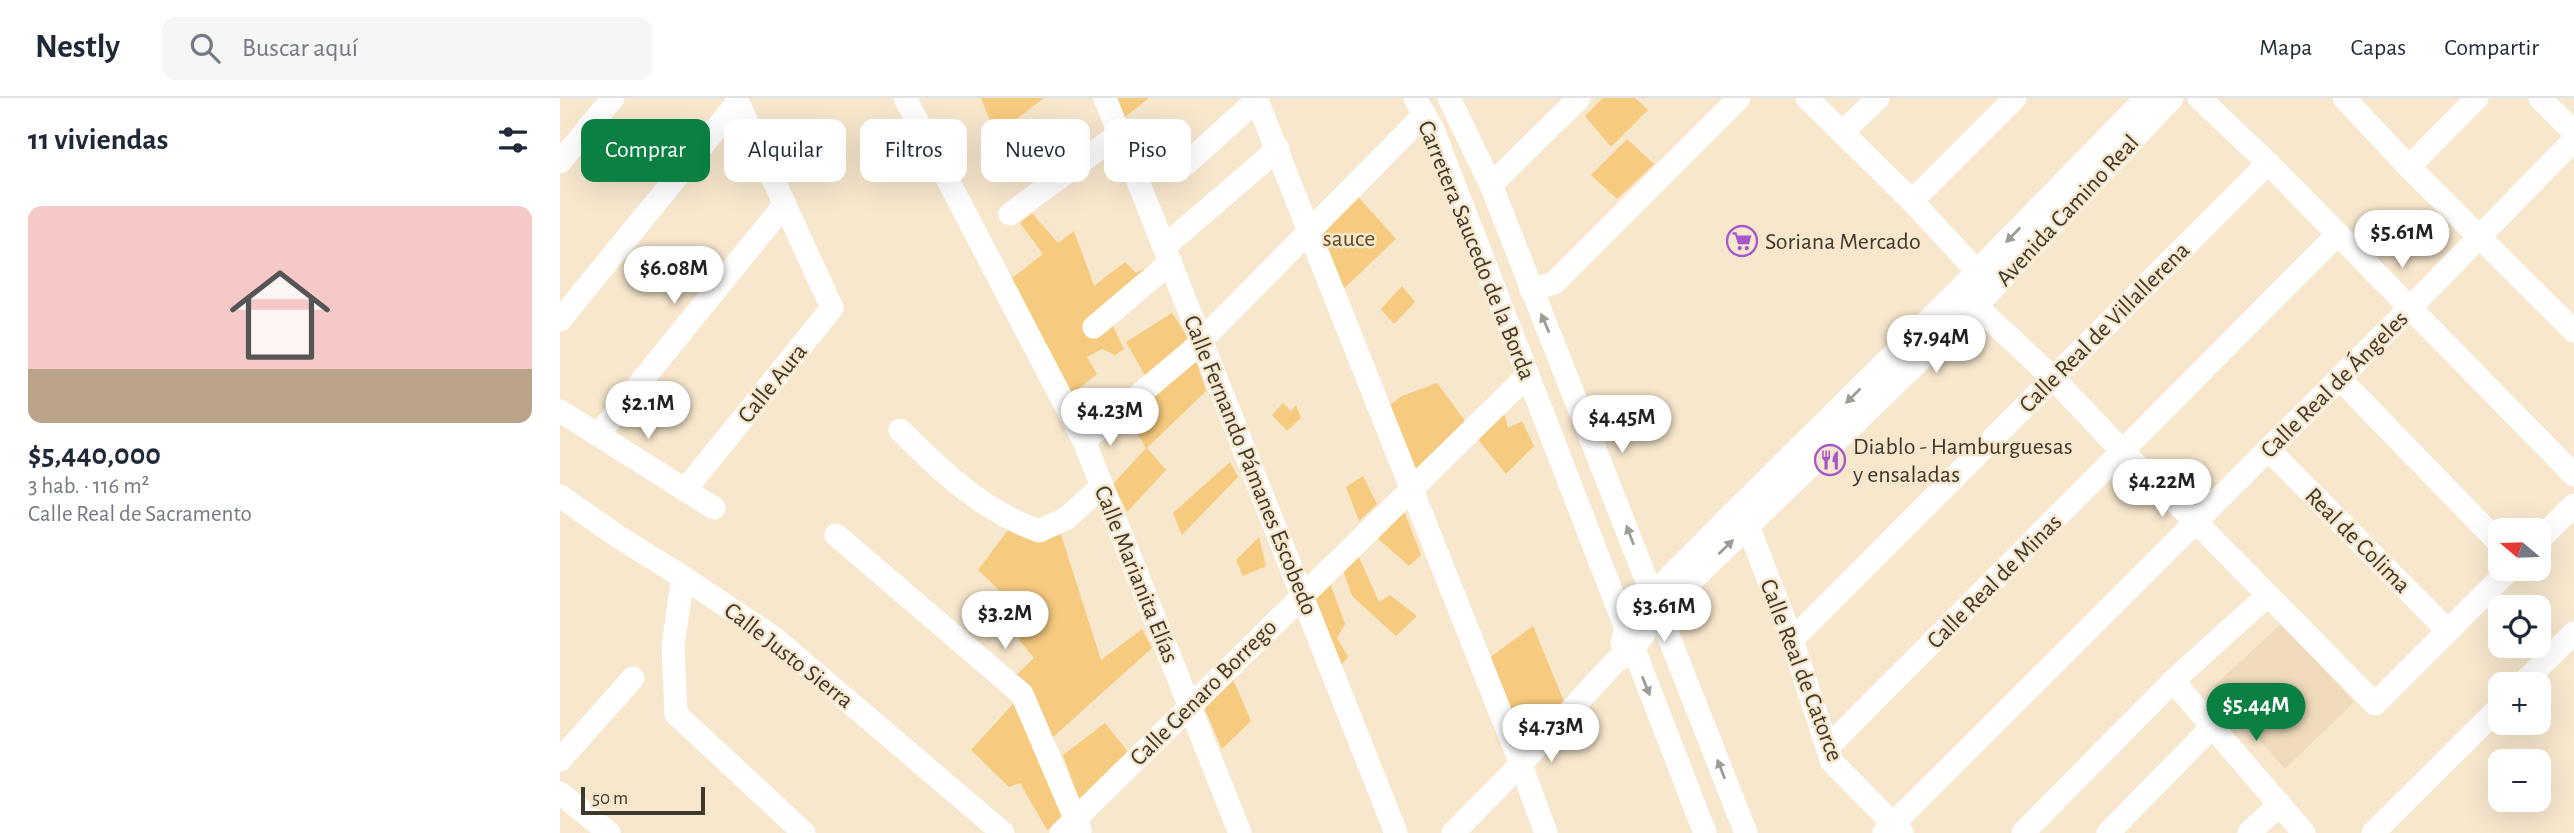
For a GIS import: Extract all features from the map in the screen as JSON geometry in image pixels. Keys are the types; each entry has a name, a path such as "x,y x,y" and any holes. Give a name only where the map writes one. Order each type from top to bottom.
{"street":[{"name":"Calle Marianita Elías","path":"905,98 1084,441 1240,833"},
{"name":"Calle Fernando Pámanes Escobedo","path":"1105,98 1113,119"},
{"path":"1449,98 1491,185 1746,833"},
{"path":"1491,185 1578,98"},
{"path":"1531,290 1554,283 1739,98"},
{"path":"1807,98 1912,201 1993,289"},
{"path":"1843,132 1878,98"},
{"path":"1912,201 2015,98"},
{"name":"Avenida Camino Real","path":"1656,604 1728,518 1977,272 2146,98"},
{"name":"Avenida Camino Real","path":"1656,604 1748,526 1976,306 2172,98"},
{"path":"2199,98 2268,163 2574,475"},
{"path":"2344,98 2409,167 2574,331"},
{"path":"2409,167 2477,98"},
{"path":"2540,98 2574,132"},
{"path":"1191,159 1256,99 1412,488 1546,833"},
{"path":"560,162 607,100"},
{"path":"560,320 737,100 785,204 598,435"},
{"path":"1084,441 1202,340 1310,230 1420,106"},
{"name":"Carretera Saucedo de la Borda","path":"1420,106 1433,130 1527,376 1624,648 1704,833"},
{"name":"Calle Real de Ángeles","path":"1893,830 2574,140"},
{"path":"1010,214 1104,145"},
{"path":"1094,327 1278,149"},
{"name":"Calle Real de Villallerena","path":"1792,640 2268,163"},
{"name":"Calle Fernando Pámanes Escobedo","path":"1139,182 1396,833"},
{"name":"Calle Aura","path":"685,490 832,308 785,204"},
{"name":"Calle Real de Minas","path":"1827,748 2338,234"},
{"path":"1956,293 1976,306 2053,378 2122,451 2196,522 2375,704 2498,581"},
{"name":"Calle Genaro Borrego","path":"1072,828 1189,706 1527,376"},
{"path":"2339,378 2488,532"},
{"path":"560,411 714,508"},
{"path":"900,430 948,478 981,502 1014,522 1039,531 1068,518 1102,486"},
{"name":"Real de Colima","path":"2268,449 2448,631"},
{"name":"Calle Justo Sierra","path":"560,496 774,638 1003,833"},
{"path":"2552,527 2574,505"},
{"name":"Calle Real de Catorce","path":"1748,526 1792,640 1832,762 1893,830"},
{"path":"836,535 1022,694 1072,828"},
{"path":"683,576 673,645 676,714 804,833"},
{"path":"2023,833 2173,681 2268,595"},
{"path":"1453,833 1521,764 1624,648 1656,604"},
{"path":"2534,672 2574,632"},
{"path":"560,760 633,678"},
{"path":"2173,681 2304,833"},
{"path":"2373,833 2488,719"},
{"path":"2108,833 2212,727"},
{"path":"560,793 608,833"},
{"path":"2249,833 2280,804"}],"shaded area":[{"path":"2282,623 2354,702 2285,769 2214,686"}],"green space":[{"path":"981,98 1044,98 1017,119 990,119"},
{"path":"1111,98 1149,98 1123,119 1118,119"},
{"path":"1603,98 1635,98 1648,110 1611,147 1585,116"},
{"path":"1627,139 1654,164 1617,199 1591,175"},
{"name":"sauce","path":"1351,189 1396,239 1336,296 1310,230"},
{"path":"1032,213 1058,243 1074,231 1094,286 1125,262 1136,273 1149,266 1111,322 1124,349 1115,355 1102,349 1087,357 1097,374 1067,398 1011,286 1012,278 1043,254 1020,223"},
{"path":"1402,286 1415,302 1394,324 1381,309"},
{"path":"1172,313 1188,338 1147,379 1126,342"},
{"path":"1195,357 1206,391 1147,448 1166,470 1127,512 1113,484 1146,448 1126,414"},
{"path":"1437,383 1465,421 1414,472 1389,415 1391,404 1402,396"},
{"path":"1501,401 1508,428 1522,421 1534,446 1506,474 1471,431"},
{"path":"1283,403 1291,411 1296,405 1301,418 1287,431 1272,415"},
{"path":"1230,462 1238,477 1182,535 1173,513"},
{"path":"1363,476 1377,504 1359,521 1346,487"},
{"path":"1404,511 1421,555 1409,566 1376,537"},
{"path":"1014,522 1057,522 1101,660 1142,629 1152,648 1052,738 1013,678 1034,658 1019,640 1028,618 978,570"},
{"path":"1259,537 1266,566 1243,576 1236,560"},
{"path":"1358,555 1379,602 1390,595 1417,616 1396,636 1352,596 1343,570"},
{"path":"1330,583 1345,624 1337,638 1348,657 1333,674 1302,595"},
{"path":"1533,626 1565,704 1517,754 1481,664"},
{"path":"1233,679 1251,721 1222,749 1203,705"},
{"path":"1022,694 1073,812 1047,830 1020,783 1009,787 971,750"},
{"path":"1105,723 1128,752 1080,802 1063,755"}],"place":[{"name":"Soriana Mercado","path":"1742,241"},
{"name":"Diablo - Hamburguesas y ensaladas","path":"1830,460"}]}
